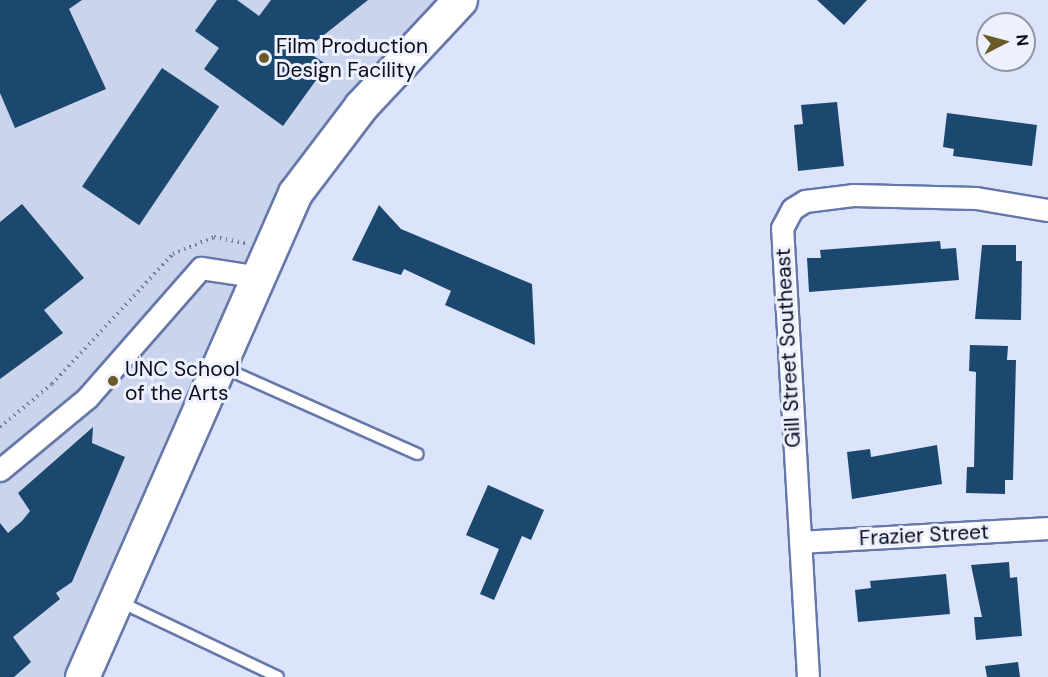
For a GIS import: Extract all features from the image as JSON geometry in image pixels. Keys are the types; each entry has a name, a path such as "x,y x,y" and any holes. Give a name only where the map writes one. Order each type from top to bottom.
{"main road":[{"path":"82,677 254,276 295,193 361,106 460,0"}],"street":[{"name":"Gill Street Southeast","path":"808,677 781,261 782,228 792,210 819,198 896,195 976,198 1048,210"},
{"path":"0,470 87,398 201,268 254,276"},
{"name":"Frazier Street","path":"800,542 1048,528"}],"lane":[{"path":"216,364 417,454"},
{"path":"115,599 278,677"}],"path":[{"path":"0,427 52,384 144,286"}],"shaded area":[{"name":"UNC School of the Arts","path":"0,0 448,0 361,106 82,677 0,677"}],"building":[{"path":"0,0 82,0 69,9 106,89 15,128 0,93"},
{"name":"Film Production Design Facility","path":"217,0 237,0 259,16 271,0 368,0 305,50 327,65 283,126 204,69 219,48 195,31"},
{"path":"817,0 867,0 844,25"},
{"path":"162,68 219,107 139,225 82,187"},
{"path":"837,102 844,166 798,171 794,125 803,124 801,105"},
{"path":"947,113 1037,125 1032,166 953,156 954,149 943,147"},
{"path":"22,204 84,278 44,310 63,333 0,379 0,222"},
{"path":"379,205 401,229 532,284 535,345 445,305 451,291 404,269 401,275 352,260"},
{"path":"940,241 941,249 956,248 959,280 809,292 807,258 821,258 820,250"},
{"path":"982,245 1016,245 1016,261 1022,261 1021,320 975,319"},
{"path":"970,345 1008,346 1007,360 1016,360 1013,480 1005,480 1005,494 966,493 967,467 974,467 976,372 969,371"},
{"path":"93,427 92,443 125,457 72,582 56,593 60,599 13,637 31,662 14,677 0,677 0,523 8,533 22,521 30,511 18,493"},
{"path":"937,445 942,484 852,499 847,452 870,449 871,457"},
{"path":"488,485 544,510 531,540 522,536 494,600 480,594 499,549 466,535"},
{"path":"1009,562 1010,578 1017,577 1022,636 976,640 974,617 982,617 971,565"},
{"path":"946,574 950,614 858,622 855,590 871,588 870,581"},
{"path":"1018,662 1020,677 987,677 985,666"}],"place":[{"name":"Film Production Design Facility","path":"264,58"},
{"name":"UNC School of the Arts","path":"113,381"}]}
